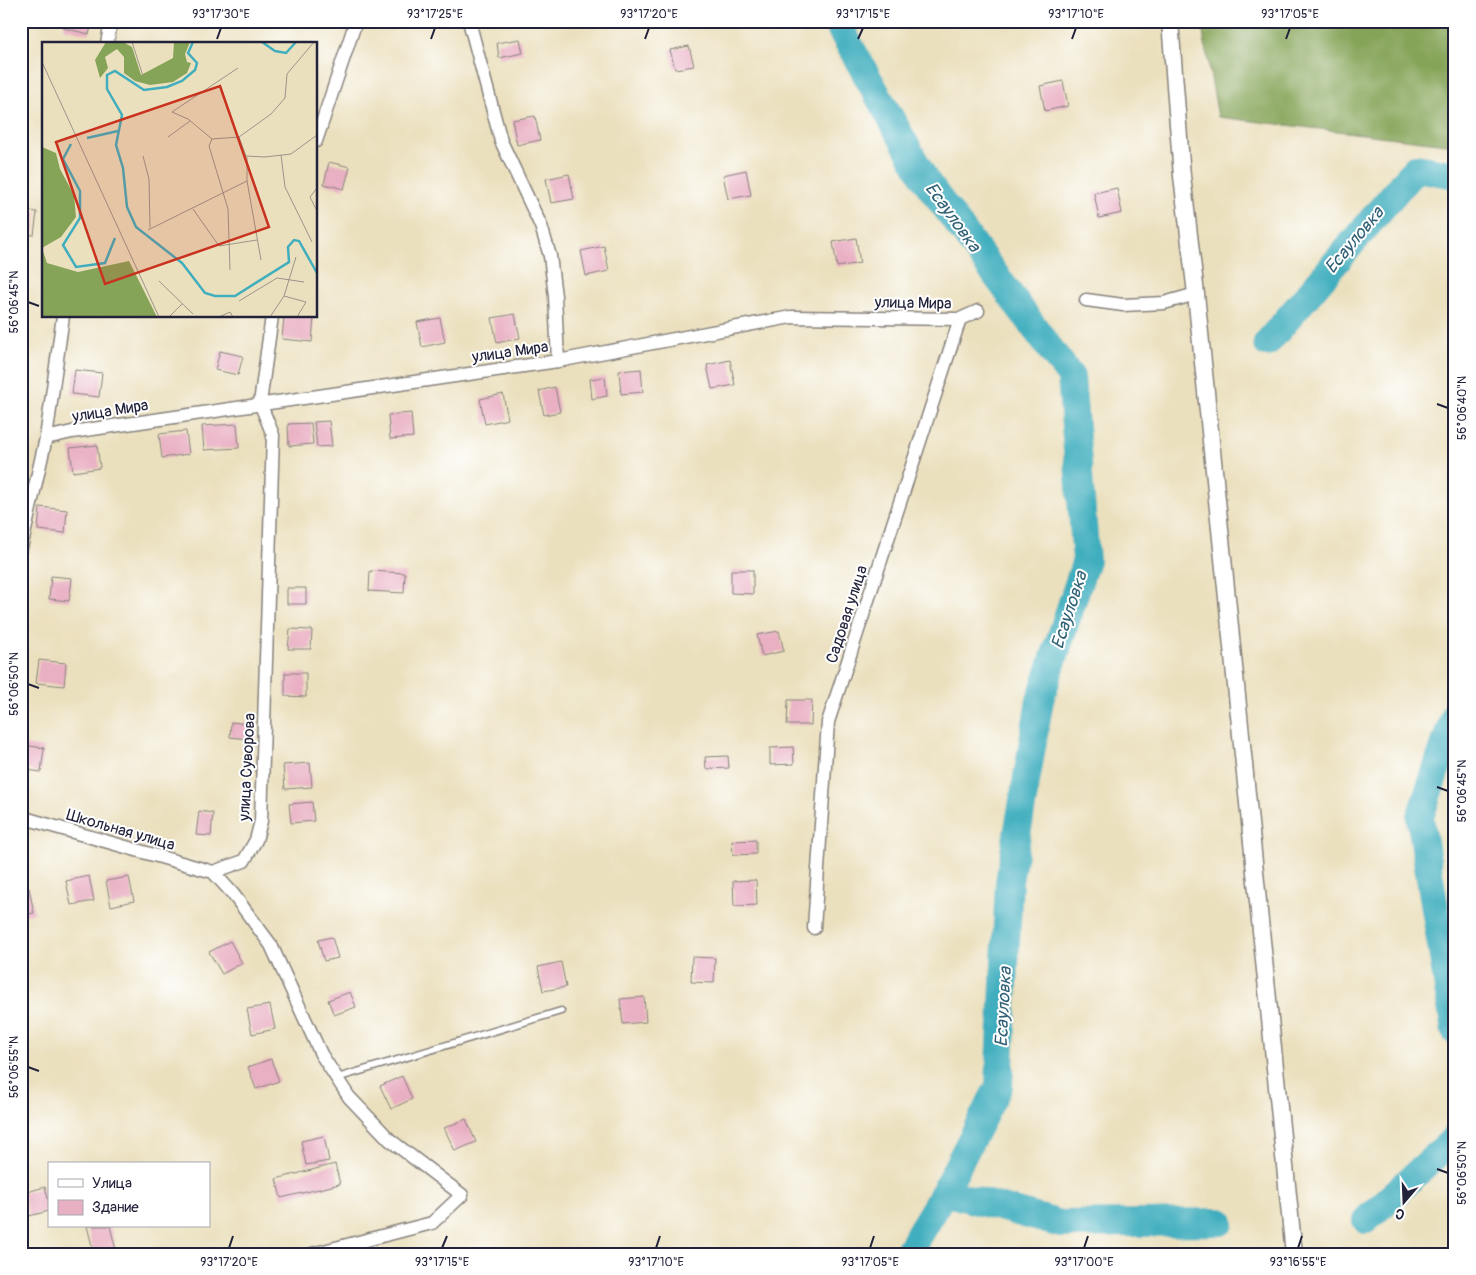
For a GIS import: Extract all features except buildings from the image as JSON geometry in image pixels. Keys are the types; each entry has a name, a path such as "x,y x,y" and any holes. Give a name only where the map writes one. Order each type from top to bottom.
{"street":[{"path":"107,42 111,21"},
{"path":"318,135 356,21"},
{"path":"469,21 501,141 541,226 550,256 556,296 558,361"},
{"path":"1170,21 1182,176 1196,294 1294,1254"},
{"path":"1086,300 1124,305 1164,303 1196,294"},
{"name":"улица Мира","path":"46,438 72,432 260,403 558,361 791,317 960,319 978,311"},
{"path":"21,548 46,438 63,318"},
{"name":"улица Суворова","path":"213,872 244,861 256,840 261,821 273,435 260,403 272,318"},
{"name":"Садовая улица","path":"814,928 828,722 960,319"},
{"name":"Школьная улица","path":"21,817 213,872"},
{"path":"213,872 233,894 271,945 321,1054 349,1097 390,1140 462,1195 432,1223 312,1254"}],"lane":[{"path":"336,1078 561,1011"}],"green space":[{"path":"1201,21 1455,21 1455,145 1218,117"}],"waterway":[{"name":"Есауловка","path":"836,21 926,181 1071,377 1086,560 1040,700 1009,882 999,1086 944,1192 907,1254"},
{"name":"Есауловка","path":"1267,343 1416,168 1455,175"},
{"name":"Есауловка","path":"1455,714 1420,817 1455,1031"},
{"name":"Есауловка","path":"1366,1220 1455,1138"},
{"name":"Есауловка","path":"944,1192 1061,1224 1220,1222"}]}
